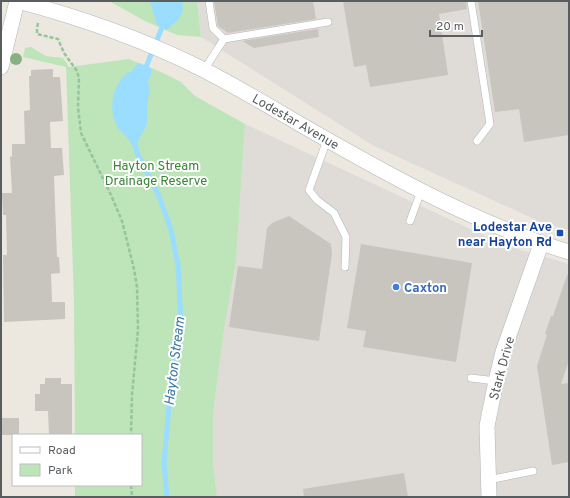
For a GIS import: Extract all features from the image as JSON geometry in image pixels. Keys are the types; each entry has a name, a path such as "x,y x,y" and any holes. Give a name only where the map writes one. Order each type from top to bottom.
{"street":[{"name":"Lodestar Avenue","path":"17,1 59,12 169,53 204,70 327,140 461,211 541,244 569,252"},
{"path":"1,67 17,1"},
{"name":"Stark Drive","path":"489,497 487,426 496,382 503,352 541,244"}],"lane":[{"path":"209,1 213,28 224,39"},
{"path":"471,1 490,124 478,141"},
{"path":"204,70 224,39 328,22"},
{"path":"327,140 309,190 317,200 334,214 346,237 346,267"},
{"path":"410,221 421,191"},
{"path":"471,378 496,382"},
{"path":"488,480 532,471"}],"path":[{"path":"38,22 37,34 58,39 64,54 78,75 80,80 78,107 81,133 111,195 122,221 129,246 137,287 138,303 138,330 130,434"},
{"path":"131,486 132,497"}],"shaded area":[{"path":"197,1 569,1 569,230 543,223 374,146 201,37"},
{"path":"245,124 507,246 569,264 569,497 217,497 213,462 213,414 224,330 236,261"}],"green space":[{"path":"109,1 197,1 201,37 177,35 145,21"},
{"name":"Hayton Stream Drainage Reserve","path":"31,47 46,56 63,58 69,67 129,59 181,82 195,96 245,124 236,261 224,330 213,414 213,462 217,497 75,497 75,486 142,486 142,434 75,434 74,302 66,67 23,57 25,48"}],"water":[{"path":"150,1 182,1 183,10 177,21 166,30 157,25"},
{"path":"139,63 151,68 151,75 148,81 150,91 147,104 147,124 138,142 137,153 118,127 113,116 112,105 118,84 127,73 131,72"}],"building":[{"path":"214,1 313,1 316,19 228,33 218,26"},
{"path":"343,1 466,1 467,9 439,14 448,75 370,87 366,65 354,67"},
{"path":"478,1 569,1 569,135 524,142 519,109 495,112"},
{"path":"318,29 319,37 254,48 242,41"},
{"path":"53,69 53,77 60,77 63,121 50,122 51,148 62,148 64,175 54,176 57,257 59,257 60,273 51,274 52,302 65,302 65,319 4,322 3,255 7,255 6,215 3,215 2,193 12,193 10,156 12,157 12,144 25,144 24,111 30,110 29,76 31,76 31,70"},
{"path":"289,216 331,244 332,254 319,341 229,327 238,266 262,269 267,228 272,223"},
{"path":"361,244 472,263 456,362 363,347 366,331 347,328"},
{"path":"567,275 569,275 569,360 561,384 569,383 569,462 552,465 537,366 547,335 545,334 551,316 553,316"},
{"path":"45,378 61,378 61,384 72,384 72,434 49,434 48,411 35,411 35,394 40,394 40,384 45,384"},
{"path":"1,418 19,418 19,434 1,435"},
{"path":"404,473 408,497 304,497 303,489"}],"waterway":[{"name":"Hayton Stream","path":"144,72 163,25 162,21"},
{"name":"Hayton Stream","path":"136,147 137,153 159,196 171,230 178,265 181,324 170,394 164,463 167,497"}],"place":[{"name":"Lodestar Ave near Hayton Rd","path":"560,233"},
{"name":"Caxton","path":"396,287"}]}
